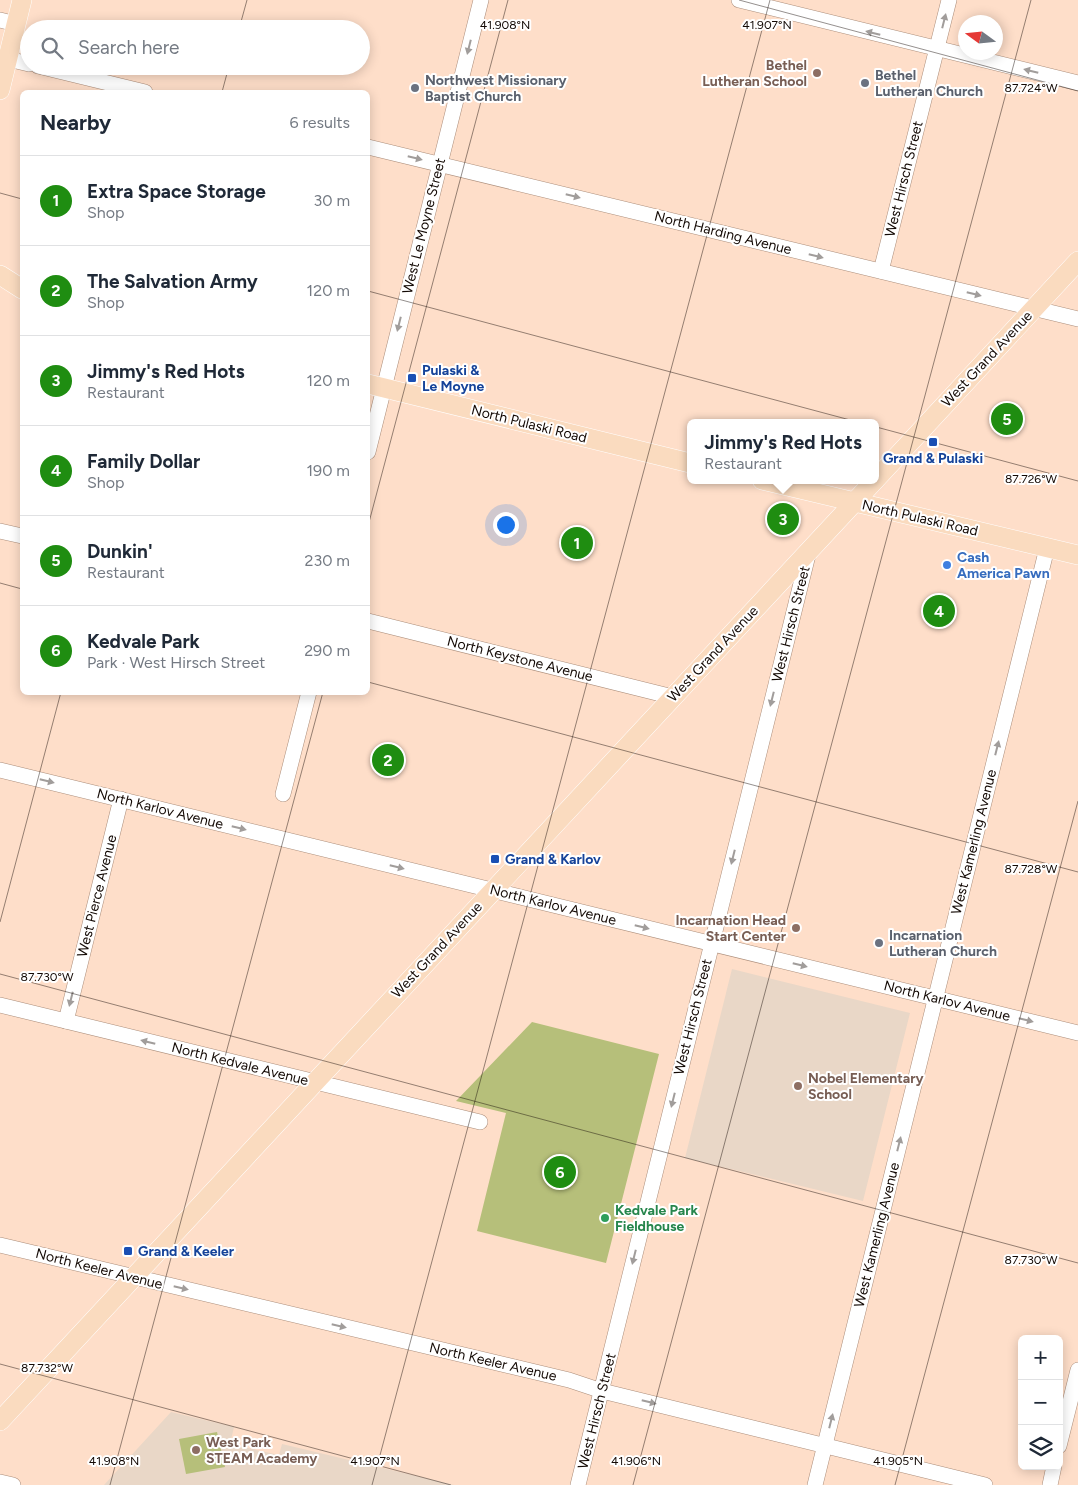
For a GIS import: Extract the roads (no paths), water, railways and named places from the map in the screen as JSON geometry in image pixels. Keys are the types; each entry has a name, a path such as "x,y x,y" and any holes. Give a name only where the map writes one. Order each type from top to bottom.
{"main road":[{"path":"0,90 8,22 22,0"},
{"name":"West Grand Avenue","path":"879,476 1078,261"},
{"path":"0,276 20,288"},
{"name":"North Pulaski Road","path":"375,386 687,462"},
{"name":"North Pulaski Road","path":"779,484 1078,556"},
{"name":"West Grand Avenue","path":"0,1421 871,484"}],"street":[{"name":"West Le Moyne Street","path":"370,433 375,386 440,164 481,0"},
{"path":"739,0 1078,83"},
{"name":"West Hirsch Street","path":"880,271 949,0"},
{"path":"4,58 20,62"},
{"path":"75,75 137,90"},
{"name":"North Harding Avenue","path":"370,146 1078,319"},
{"path":"0,531 20,536"},
{"name":"West Kamerling Avenue","path":"815,1485 1047,548"},
{"name":"West Hirsch Street","path":"578,1485 810,550"},
{"name":"North Keystone Avenue","path":"370,621 674,697"},
{"path":"282,794 308,695"},
{"name":"North Karlov Avenue","path":"0,770 1078,1033"},
{"name":"West Pierce Avenue","path":"66,1021 121,799"},
{"name":"North Kedvale Avenue","path":"0,1005 480,1122"},
{"name":"North Keeler Avenue","path":"0,1245 569,1380 602,1390 985,1485"},
{"path":"1063,1430 1078,1370"},
{"path":"1050,1485 1053,1470"},
{"path":"0,1482 12,1485"}],"place":[{"name":"Bethel Lutheran School","path":"817,73"},
{"name":"Bethel Lutheran Church","path":"865,83"},
{"name":"Northwest Missionary Baptist Church","path":"415,88"},
{"name":"Pulaski & Le Moyne","path":"412,378"},
{"name":"Dunkin'","path":"1007,419"},
{"name":"Grand & Pulaski","path":"933,442"},
{"name":"Jimmy's Red Hots","path":"783,519"},
{"name":"Extra Space Storage","path":"577,543"},
{"name":"Cash America Pawn","path":"947,565"},
{"name":"Family Dollar","path":"939,611"},
{"name":"The Salvation Army","path":"388,760"},
{"name":"Grand & Karlov","path":"495,859"},
{"name":"Incarnation Head Start Center","path":"796,928"},
{"name":"Incarnation Lutheran Church","path":"879,943"},
{"name":"Nobel Elementary School","path":"798,1086"},
{"name":"Kedvale Park","path":"560,1172"},
{"name":"Kedvale Park Fieldhouse","path":"605,1218"},
{"name":"Grand & Keeler","path":"128,1251"},
{"name":"West Park STEAM Academy","path":"196,1450"}]}
